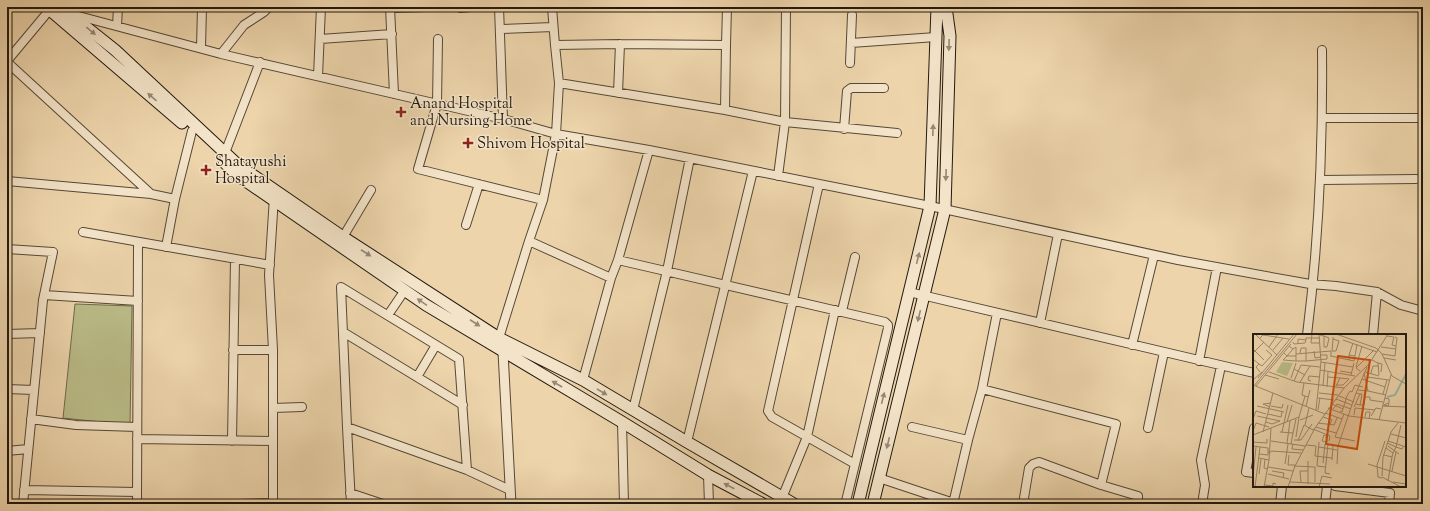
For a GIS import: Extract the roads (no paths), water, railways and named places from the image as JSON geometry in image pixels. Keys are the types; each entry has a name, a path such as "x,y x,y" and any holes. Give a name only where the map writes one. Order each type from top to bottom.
{"main road":[{"path":"858,504 930,206 938,7"},
{"path":"873,504 944,210 950,36 945,7"},
{"path":"55,9 192,131 237,175 343,237 622,422 708,475 764,504"},
{"path":"55,9 115,50 238,165 274,196 426,305 503,344 583,380 794,504"}],"street":[{"path":"117,26 118,7"},
{"path":"201,48 202,7"},
{"path":"318,76 321,7"},
{"path":"394,94 390,7 427,7"},
{"path":"460,8 471,7"},
{"path":"499,7 501,29 503,119"},
{"path":"511,504 503,344 529,241 543,200 556,134 559,83 552,7"},
{"path":"725,110 727,7"},
{"path":"778,176 785,122 786,7"},
{"path":"151,194 7,61 55,9 221,54 503,119 556,134 649,150 930,206 1154,255 1314,284 1377,292 1401,306 1423,311"},
{"path":"221,54 244,25 266,9"},
{"path":"850,63 852,15"},
{"path":"501,29 553,26"},
{"path":"320,39 392,34"},
{"path":"850,43 936,37"},
{"path":"438,39 437,104 418,169 543,200"},
{"path":"618,93 620,44"},
{"path":"555,45 726,44"},
{"path":"1307,334 1314,284 1321,180 1322,50"},
{"path":"225,153 260,62"},
{"path":"559,83 725,110 785,122 897,133"},
{"path":"844,129 847,91 851,88 884,88"},
{"path":"1322,118 1423,118"},
{"path":"166,247 175,198 192,131"},
{"path":"583,380 611,278 618,260 649,150"},
{"path":"633,410 667,271 690,158"},
{"path":"687,442 753,171"},
{"path":"1321,180 1416,179"},
{"path":"7,181 151,194 175,198"},
{"path":"466,225 479,184"},
{"path":"819,184 768,411 772,417 855,464"},
{"path":"343,237 371,190"},
{"path":"236,504 273,504 273,350 269,275 274,196"},
{"path":"83,232 270,265"},
{"path":"1040,323 1058,234"},
{"path":"529,241 611,278"},
{"path":"137,504 138,242"},
{"path":"7,249 53,252 44,296 23,504"},
{"path":"1132,345 1154,255"},
{"path":"782,498 807,437 838,310 855,257"},
{"path":"232,441 235,258"},
{"path":"618,260 838,310 885,322 888,325 846,501"},
{"path":"1199,361 1217,267"},
{"path":"351,504 341,286 459,359 467,470"},
{"path":"388,315 405,290"},
{"path":"909,292 1253,373"},
{"path":"1373,334 1377,292"},
{"path":"44,296 138,301"},
{"path":"880,478 953,503 982,389 997,313"},
{"path":"343,332 462,405"},
{"path":"7,334 40,333"},
{"path":"418,377 436,345"},
{"path":"233,350 273,350"},
{"path":"1148,428 1164,352"},
{"path":"1202,504 1205,485 1201,460 1221,366"},
{"path":"7,389 34,390"},
{"path":"982,389 1116,424 1101,485"},
{"path":"273,408 302,407"},
{"path":"31,419 76,425 137,427"},
{"path":"622,422 624,504"},
{"path":"347,427 467,470 510,490"},
{"path":"912,427 968,440"},
{"path":"1253,434 1246,472 1253,473"},
{"path":"137,439 273,441"},
{"path":"7,451 28,449"},
{"path":"1023,504 1029,468 1033,464 1039,462 1101,485 1138,496 1138,504"},
{"path":"708,475 709,504"},
{"path":"1280,504 1282,487"},
{"path":"1325,504 1328,487"},
{"path":"1343,487 1390,493 1389,504"},
{"path":"24,490 137,492"},
{"path":"350,493 383,504"}],"place":[{"name":"Anand Hospital and Nursing Home","path":"401,112"},
{"name":"Shivom Hospital","path":"468,143"},
{"name":"Shatayushi Hospital","path":"206,170"}]}
